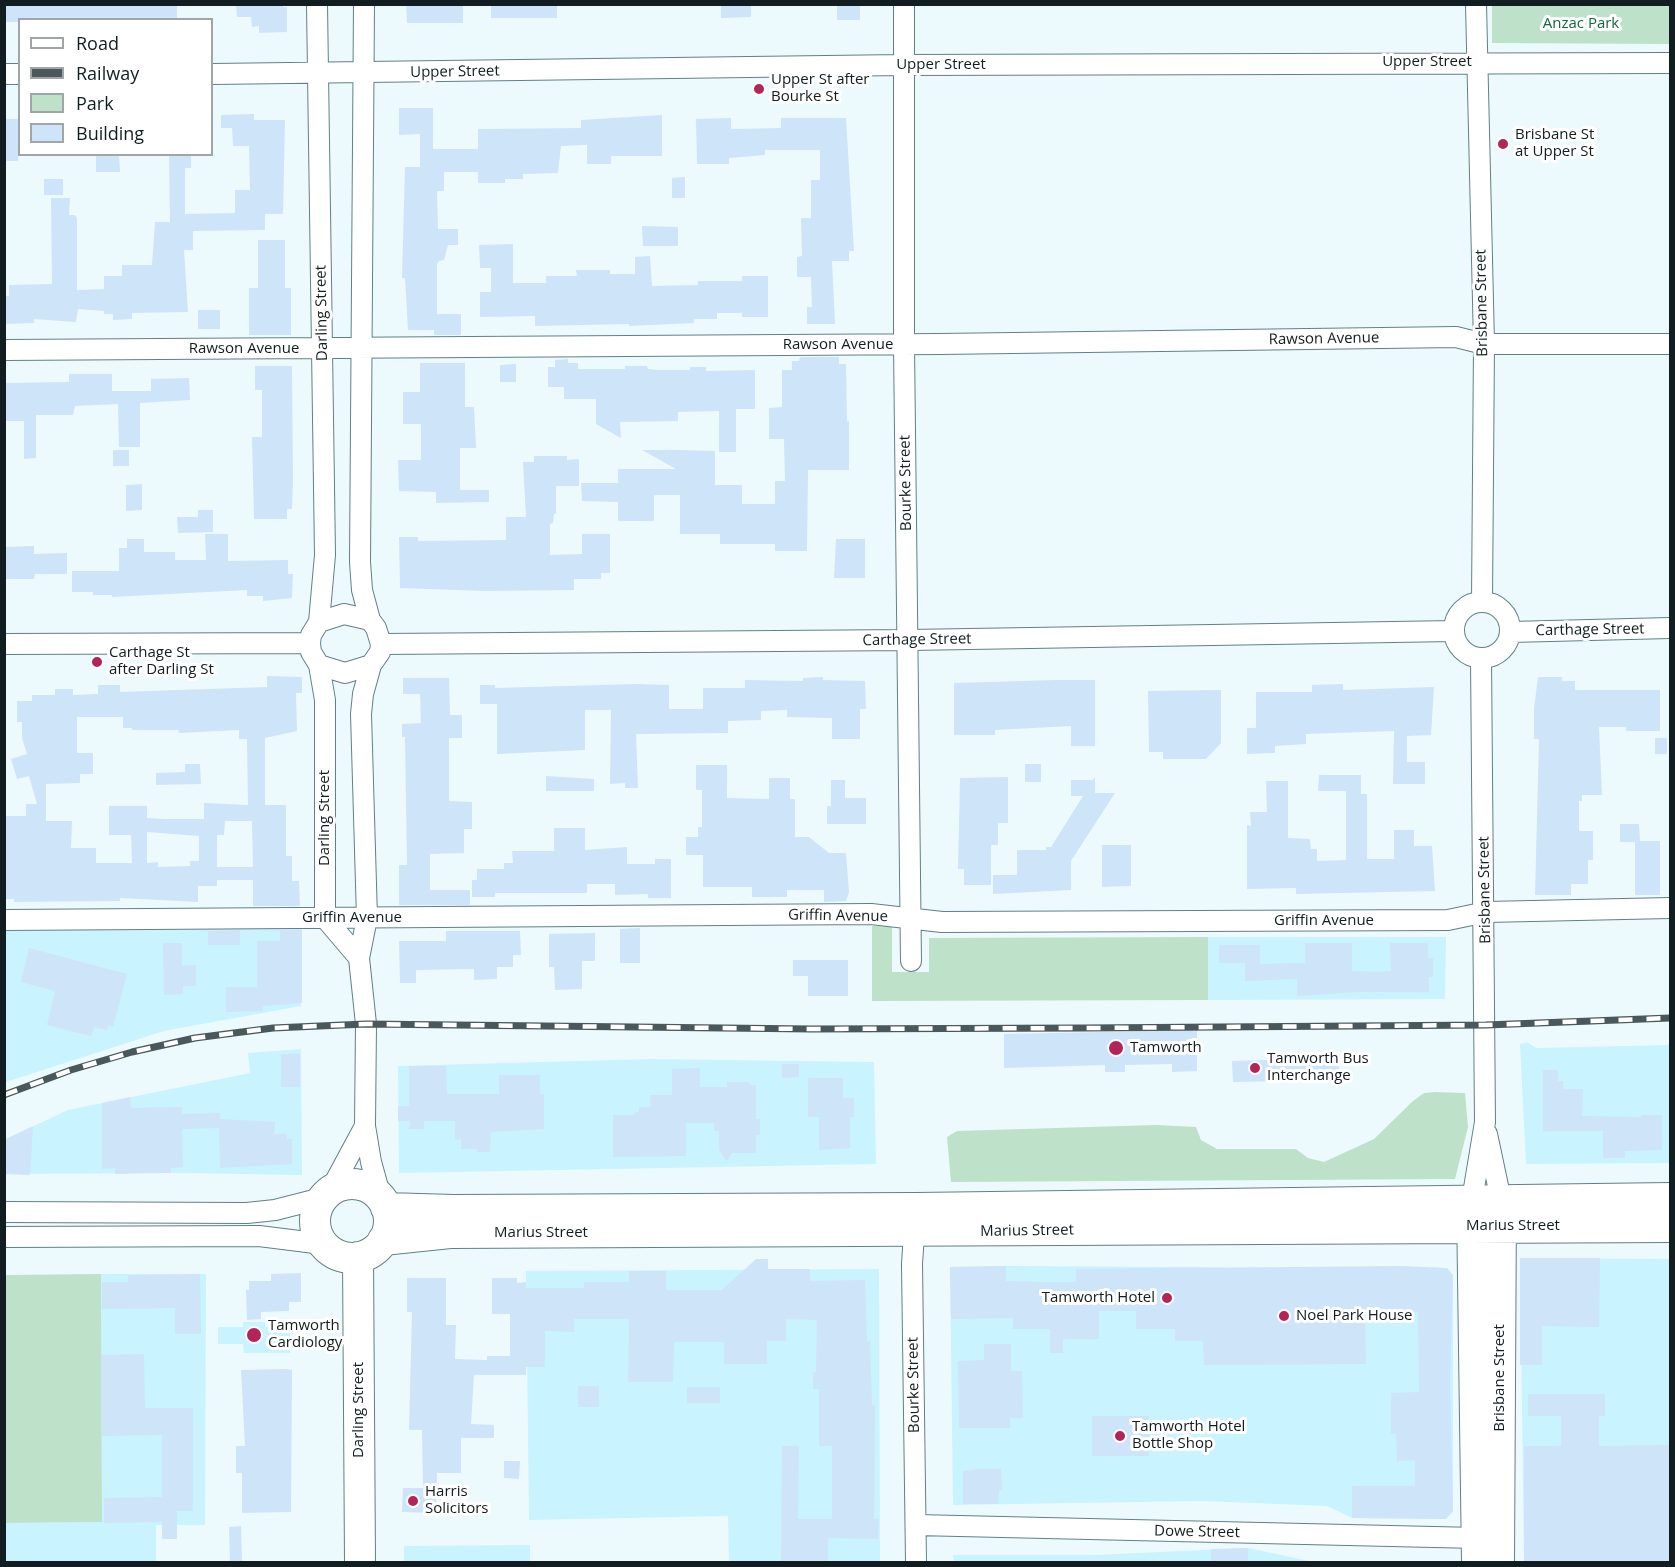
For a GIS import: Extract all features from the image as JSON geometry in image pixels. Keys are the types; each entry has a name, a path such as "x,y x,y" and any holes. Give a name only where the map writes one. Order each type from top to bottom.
{"main road":[{"path":"357,1184 373,1191 384,1203 387,1230 383,1240 376,1248 358,1257 338,1256 322,1244 315,1226 315,1216 326,1194 339,1186 357,1184"},
{"name":"Marius Street","path":"383,1240 450,1233 915,1220 1486,1213 1671,1198"},
{"name":"Marius Street","path":"384,1203 453,1210 915,1220"},
{"name":"Marius Street","path":"1486,1213 1671,1227"},
{"name":"Brisbane Street","path":"1477,1550 1486,1213"},
{"name":"Brisbane Street","path":"1486,1213 1499,1563"},
{"name":"Darling Street","path":"358,1257 360,1563"}],"street":[{"name":"Darling Street","path":"317,4 325,575 319,622"},
{"path":"364,4 360,562 362,590 370,621 376,628 381,644 380,652 371,665 363,694 361,714 367,918 359,958 366,1024 365,1126 370,1162 384,1203"},
{"name":"Bourke Street","path":"903,4 904,344 911,961"},
{"name":"Brisbane Street","path":"1476,4 1484,344 1482,602"},
{"name":"Upper Street","path":"213,74 365,74 903,65 1671,63"},
{"name":"Rawson Avenue","path":"4,350 904,344 1456,336 1484,344 1671,344"},
{"path":"1482,602 1491,604 1505,615 1510,632 1503,647 1490,657 1482,658 1473,656 1460,647 1454,631 1459,614 1474,603 1482,602"},
{"path":"370,621 344,614 319,622 310,635 310,643 311,652 319,665 345,673 371,665"},
{"name":"Carthage Street","path":"1510,632 1671,628"},
{"name":"Carthage Street","path":"381,644 909,640 1454,631"},
{"path":"4,644 310,643"},
{"name":"Brisbane Street","path":"1482,658 1486,912 1486,1213"},
{"name":"Darling Street","path":"319,665 325,700 325,918"},
{"name":"Griffin Avenue","path":"4,920 871,914 942,922 1448,920 1486,912 1671,908"},
{"path":"325,918 359,958"},
{"name":"Brisbane Street","path":"1485,1122 1486,1213"},
{"path":"4,1212 247,1213 275,1210 326,1194 365,1126"},
{"name":"Bourke Street","path":"915,1220 912,1264 916,1563"},
{"path":"4,1237 259,1236 322,1244"},
{"name":"Dowe Street","path":"916,1525 1477,1550"}],"shaded area":[{"path":"302,924 301,1006 164,1031 6,1082 4,928"},
{"path":"1208,937 1446,937 1445,999 1208,1000"},
{"path":"1527,1042 1536,1048 1670,1045 1670,1163 1526,1164 1520,1044"},
{"path":"301,1049 302,1175 5,1174 4,1140 68,1110 250,1073 248,1053"},
{"path":"650,1059 874,1062 876,1164 399,1173 398,1066"},
{"path":"1520,1258 1670,1259 1670,1562 1524,1562"},
{"path":"950,1267 1198,1267 1453,1275 1453,1511 1446,1519 1352,1518 1327,1506 1202,1501 953,1505"},
{"path":"879,1269 880,1562 729,1562 728,1516 529,1520 526,1271"},
{"path":"101,1274 206,1274 205,1525 156,1525 156,1562 5,1562 4,1523 102,1522"},
{"name":"Tamworth Cardiology","path":"243,1322 265,1322 265,1327 290,1327 290,1353 244,1353 243,1344 218,1344 218,1327 243,1327"},
{"path":"530,1545 530,1562 404,1562 404,1546"},
{"path":"1248,1548 1314,1562 954,1562 953,1555 1095,1555"}],"green space":[{"name":"Anzac Park","path":"1492,5 1670,5 1670,44 1492,43"},
{"path":"872,926 892,926 892,972 929,972 929,938 1208,937 1208,1000 872,1001"},
{"path":"1424,1093 1465,1093 1468,1127 1455,1179 951,1182 947,1137 957,1131 1156,1125 1196,1127 1201,1140 1217,1149 1296,1149 1308,1158 1324,1162 1374,1139 1413,1101"},
{"path":"101,1274 102,1522 5,1523 5,1275"}],"building":[{"path":"4,4 177,4 177,18 18,18 18,22 4,22"},
{"path":"236,4 283,4 283,7 287,7 287,32 259,33 259,26 252,27 251,17 237,17"},
{"path":"406,4 463,4 463,23 407,23"},
{"path":"491,4 557,4 557,18 491,18"},
{"path":"721,4 751,4 751,17 721,18"},
{"path":"837,4 860,5 860,20 837,20"},
{"path":"399,108 433,108 433,149 478,149 478,129 581,128 581,120 662,115 662,156 611,156 611,164 587,164 587,145 561,146 558,173 523,174 523,179 505,179 505,183 478,183 478,172 444,172 444,191 437,191 438,229 458,229 458,245 448,245 444,260 437,264 437,314 461,314 461,335 434,335 434,330 408,330 405,278 402,278 405,167 420,167 420,134 399,135"},
{"path":"254,114 254,120 285,120 283,214 265,214 265,230 193,231 193,250 184,250 188,312 132,313 132,319 113,320 113,314 104,314 104,311 78,309 76,322 34,319 34,323 4,324 4,296 9,296 9,285 52,284 51,198 70,198 69,215 75,215 77,218 77,290 104,289 104,276 122,276 122,265 152,265 155,222 170,222 169,156 191,156 191,168 185,168 185,214 235,213 235,190 250,190 249,146 233,146 232,128 221,128 221,115"},
{"path":"731,118 731,129 781,128 781,118 846,118 854,251 849,251 849,261 832,261 835,324 807,324 807,307 812,307 811,277 797,277 797,257 802,256 801,218 811,218 811,180 820,180 820,150 765,150 765,155 729,158 729,164 697,164 696,119"},
{"path":"4,119 18,119 18,161 4,161"},
{"path":"96,156 119,156 120,172 96,172"},
{"path":"685,177 685,198 672,198 672,178"},
{"path":"44,179 63,179 63,195 44,195"},
{"path":"642,226 678,227 678,246 643,246"},
{"path":"258,240 285,240 285,288 291,288 291,335 249,335 249,288 258,288"},
{"path":"513,244 513,283 546,283 546,276 577,276 576,270 610,270 610,274 635,274 635,257 650,256 652,286 698,285 698,281 742,281 742,276 768,276 768,317 742,317 742,313 717,313 717,319 694,319 694,323 535,326 535,316 480,317 480,292 491,292 491,268 480,268 479,245"},
{"path":"198,310 220,310 220,329 198,329"},
{"path":"800,357 839,357 839,364 846,364 847,421 849,421 849,470 808,470 807,551 775,551 775,544 720,544 720,534 680,534 680,495 654,495 654,521 618,521 618,502 582,501 581,483 618,483 618,469 676,469 642,450 678,450 715,451 715,485 742,485 742,504 775,504 775,481 785,481 784,439 769,439 769,408 782,407 782,370 792,370 792,361 799,361"},
{"path":"568,359 568,363 578,363 578,369 625,369 625,366 647,366 648,369 658,370 690,370 690,367 706,367 706,371 755,370 755,409 736,409 736,452 719,452 719,411 678,412 678,421 620,422 621,438 596,424 596,399 564,399 564,387 548,387 548,367 555,367 555,360"},
{"path":"420,363 465,363 465,407 474,407 476,448 460,448 460,490 489,490 489,502 436,503 436,492 399,491 398,460 421,460 421,424 403,424 403,392 420,392"},
{"path":"516,364 516,382 500,382 500,365"},
{"path":"255,366 292,366 293,481 292,509 287,509 287,519 254,519 252,437 262,437 262,390 255,390"},
{"path":"69,374 112,374 112,391 151,391 151,379 189,378 190,400 140,403 140,447 119,447 118,404 75,406 73,415 36,415 36,458 24,459 24,421 6,421 4,383 69,382"},
{"path":"113,450 129,450 129,466 113,466"},
{"path":"534,456 567,456 567,460 579,459 579,486 556,486 556,514 554,514 553,523 550,524 550,555 582,554 582,534 610,534 610,573 601,573 601,579 574,579 574,590 485,591 400,588 399,537 418,537 418,541 506,540 506,517 526,517 523,462 534,462"},
{"path":"142,484 142,510 126,511 126,485"},
{"path":"198,510 213,510 213,532 178,533 177,517 198,517"},
{"path":"205,534 228,534 228,561 288,560 288,574 293,574 292,598 263,601 263,596 247,596 247,590 112,597 112,595 93,595 93,592 72,592 72,571 119,571 119,548 127,548 127,539 144,539 144,552 175,552 175,560 206,560"},
{"path":"836,539 865,539 865,578 834,578"},
{"path":"34,546 34,554 67,553 67,574 35,574 34,579 4,579 4,547"},
{"path":"267,676 302,677 302,693 296,693 297,731 265,738 265,805 286,805 286,856 292,856 292,881 299,881 300,906 253,906 253,880 217,880 217,886 198,886 198,902 120,898 120,901 14,902 14,899 4,899 4,816 26,816 26,804 37,804 29,776 17,779 11,759 27,754 22,738 22,722 17,722 17,701 32,701 32,695 55,695 55,689 73,689 73,695 98,694 98,685 120,685 120,692 267,687","holes":["77,717 123,717 123,728 132,728 132,730 178,730 179,733 239,730 239,739 247,739 248,805 204,803 204,819 147,818 147,806 109,806 109,835 131,835 132,863 96,863 96,848 71,848 72,821 46,821 46,784 80,783 80,774 93,774 93,753 77,753","225,821 252,821 253,867 217,867 217,835 224,835","147,832 199,836 199,861 190,861 190,866 158,867 158,862 147,863"]},
{"path":"823,677 823,680 865,681 866,709 860,709 860,739 832,739 832,718 787,717 787,710 761,711 761,720 728,721 728,733 636,734 638,788 625,788 625,783 610,784 611,710 585,710 585,750 497,754 497,704 480,704 480,685 495,685 495,688 637,684 669,685 669,709 703,709 703,688 745,688 745,680 803,681 803,678"},
{"path":"1538,677 1562,677 1562,681 1575,681 1575,690 1660,690 1660,731 1626,731 1626,727 1599,727 1602,795 1582,795 1582,801 1579,801 1579,831 1593,831 1593,860 1588,860 1588,884 1571,884 1571,895 1535,895 1539,739 1534,739 1534,709"},
{"path":"403,678 449,678 450,715 462,715 462,738 449,738 449,801 472,802 472,829 464,829 464,853 430,854 430,890 470,890 470,905 399,905 399,865 407,865 405,737 402,737 402,724 421,723 420,694 403,694"},
{"path":"1095,680 1095,746 1071,746 1071,726 995,730 995,735 954,735 954,683"},
{"path":"1343,684 1343,690 1434,687 1431,735 1407,736 1407,762 1425,762 1425,784 1393,784 1394,731 1306,734 1306,744 1275,746 1275,753 1247,754 1247,728 1256,728 1256,692 1312,692 1312,685"},
{"path":"1221,690 1221,743 1206,759 1163,759 1163,752 1149,752 1148,691"},
{"path":"1655,738 1667,738 1667,754 1655,754"},
{"path":"185,764 200,764 201,784 156,785 156,773 185,772"},
{"path":"1025,764 1041,764 1041,782 1025,782"},
{"path":"696,765 727,765 727,798 769,799 769,778 790,778 790,799 795,799 795,837 809,837 829,853 846,853 849,892 846,901 824,902 824,890 787,890 787,897 752,897 752,887 703,887 703,855 686,855 686,837 698,837 698,827 702,827 702,790 696,790"},
{"path":"1319,775 1361,775 1361,794 1367,794 1367,859 1394,859 1394,830 1414,830 1414,846 1432,846 1435,891 1296,894 1296,888 1247,889 1247,825 1251,826 1250,812 1267,812 1266,781 1288,781 1288,838 1310,839 1311,849 1317,849 1317,861 1346,860 1346,791 1318,791"},
{"path":"546,776 594,779 594,791 546,791"},
{"path":"1008,777 1008,823 998,823 998,845 991,845 991,885 964,885 964,869 958,869 960,778"},
{"path":"1095,777 1095,793 1115,793 1071,861 1071,890 993,894 993,875 1017,875 1017,850 1046,850 1046,847 1051,847 1083,796 1071,796 1071,780 1093,780"},
{"path":"831,780 845,780 845,798 866,798 866,824 827,824 827,806 831,806"},
{"path":"1620,824 1639,824 1640,841 1660,841 1660,895 1635,895 1635,842 1620,842"},
{"path":"554,828 585,828 585,850 627,847 627,864 655,864 655,859 671,859 671,898 648,898 648,894 615,895 615,884 587,884 587,893 495,893 495,897 472,897 472,880 477,880 477,869 504,869 504,863 513,863 512,851 554,851"},
{"path":"1102,845 1131,845 1131,886 1102,887"},
{"path":"640,928 640,963 620,963 620,929"},
{"path":"240,930 240,945 208,945 208,931"},
{"path":"280,930 302,930 302,1003 263,1006 263,1011 226,1012 226,987 257,987 257,941 280,941"},
{"path":"446,931 520,931 521,955 513,955 513,967 497,967 497,979 474,980 474,969 416,970 416,983 400,983 399,941 446,941"},
{"path":"595,933 595,961 582,961 582,989 555,990 554,967 549,967 549,934"},
{"path":"163,943 182,943 182,966 196,965 196,986 183,986 183,994 164,995"},
{"path":"1305,943 1352,943 1352,971 1377,972 1391,971 1390,943 1428,943 1428,958 1433,958 1433,977 1429,977 1429,992 1357,992 1297,996 1297,979 1245,981 1245,963 1219,963 1219,945 1260,945 1260,964 1305,963"},
{"path":"29,948 127,974 113,1027 108,1025 107,1030 94,1027 91,1036 47,1025 55,991 21,982"},
{"path":"793,960 848,960 848,996 808,996 808,976 793,976"},
{"name":"Tamworth","path":"1197,1030 1197,1071 1172,1072 1172,1064 1125,1065 1125,1072 1105,1072 1105,1065 1004,1068 1004,1034"},
{"path":"281,1054 300,1054 300,1087 281,1087"},
{"name":"Tamworth Bus Interchange","path":"1335,1058 1335,1066 1339,1066 1339,1080 1233,1082 1232,1061"},
{"path":"782,1064 799,1064 799,1077 782,1078"},
{"path":"409,1066 446,1066 447,1094 499,1094 499,1075 540,1075 540,1094 544,1094 544,1129 491,1132 490,1152 477,1152 477,1149 461,1149 461,1139 455,1140 455,1121 424,1121 424,1129 409,1129 410,1121 398,1121 398,1106 409,1106"},
{"path":"700,1068 700,1087 727,1087 727,1082 750,1082 750,1085 756,1085 756,1119 760,1119 760,1135 756,1135 756,1153 732,1153 727,1161 719,1150 719,1131 714,1131 714,1123 686,1123 686,1156 613,1157 613,1115 634,1115 634,1112 639,1112 639,1107 651,1107 650,1095 672,1095 672,1069"},
{"path":"1543,1070 1558,1070 1558,1081 1563,1081 1563,1089 1583,1089 1582,1116 1662,1115 1662,1150 1625,1151 1625,1158 1603,1158 1603,1131 1543,1131"},
{"path":"808,1078 843,1078 843,1098 854,1098 854,1117 850,1117 850,1148 819,1150 819,1117 808,1117"},
{"path":"130,1097 131,1108 182,1107 182,1114 220,1113 220,1119 275,1122 274,1134 287,1134 287,1139 292,1139 292,1164 220,1168 219,1128 182,1129 183,1167 171,1168 171,1173 115,1174 115,1168 102,1169 102,1103"},
{"path":"33,1126 30,1175 4,1174 4,1140"},
{"path":"1520,1258 1600,1258 1599,1327 1542,1326 1542,1365 1520,1365"},
{"path":"756,1259 768,1259 768,1269 810,1269 810,1281 865,1280 872,1405 875,1405 874,1519 879,1519 878,1539 828,1538 828,1563 781,1563 782,1446 799,1446 798,1519 832,1519 832,1446 819,1446 819,1389 813,1389 813,1372 816,1372 817,1320 786,1319 786,1341 767,1341 767,1364 724,1364 724,1342 674,1342 673,1382 628,1382 629,1319 574,1319 574,1332 545,1331 545,1367 526,1367 526,1375 474,1375 471,1424 494,1425 494,1438 461,1438 461,1473 437,1473 436,1513 402,1512 403,1488 423,1488 422,1430 409,1430 412,1312 407,1312 407,1278 446,1278 446,1325 456,1325 455,1359 487,1360 487,1356 510,1356 510,1314 492,1314 492,1278 517,1278 517,1283 526,1282 526,1288 584,1288 584,1282 629,1282 629,1271 666,1271 666,1290 722,1290"},
{"path":"1006,1266 1006,1281 1039,1282 1076,1282 1076,1269 1402,1266 1447,1268 1453,1275 1450,1382 1453,1511 1446,1519 1352,1518 1352,1486 1415,1486 1415,1460 1397,1461 1396,1434 1391,1434 1391,1393 1419,1392 1418,1312 1365,1313 1366,1364 1204,1365 1203,1341 1175,1341 1175,1329 1136,1329 1136,1311 1099,1311 1099,1339 1063,1339 1063,1353 1050,1353 1050,1329 1013,1329 1013,1318 951,1319 950,1267"},
{"path":"301,1273 301,1302 289,1302 289,1311 261,1312 261,1319 247,1320 246,1290 249,1290 249,1281 271,1281 271,1274"},
{"path":"200,1274 201,1334 175,1334 175,1308 102,1309 102,1282 128,1282 128,1275"},
{"path":"984,1344 1011,1344 1011,1371 1022,1371 1023,1418 1010,1418 1010,1428 959,1428 958,1361 984,1360"},
{"path":"144,1354 145,1408 193,1408 193,1511 177,1511 177,1539 162,1539 162,1522 104,1523 104,1498 162,1497 162,1435 102,1436 101,1355"},
{"path":"241,1370 292,1370 291,1512 242,1513 242,1473 236,1473 236,1446 245,1446"},
{"path":"578,1386 599,1386 599,1407 578,1407"},
{"path":"687,1387 720,1387 720,1403 687,1403"},
{"path":"1528,1394 1605,1394 1605,1416 1599,1416 1599,1446 1671,1445 1671,1563 1524,1563 1524,1446 1561,1446 1561,1416 1528,1416"},
{"name":"Tamworth Hotel Bottle Shop","path":"1092,1416 1149,1416 1149,1456 1092,1456"},
{"path":"504,1461 520,1461 519,1479 504,1478"},
{"path":"1001,1469 1002,1490 999,1490 998,1504 963,1504 963,1471"},
{"path":"241,1526 242,1563 230,1563 229,1527"},
{"path":"1248,1548 1248,1563 1211,1563 1211,1549"}],"railway":[{"path":"4,1095 71,1070 132,1052 195,1038 273,1028 366,1024 812,1029 1085,1028 1486,1025 1670,1018"}],"place":[{"name":"Upper St after Bourke St","path":"759,89"},
{"name":"Brisbane St at Upper St","path":"1503,144"},
{"name":"Carthage St after Darling St","path":"97,662"},
{"name":"Tamworth","path":"1116,1048"},
{"name":"Tamworth Bus Interchange","path":"1255,1068"},
{"name":"Tamworth Hotel","path":"1167,1298"},
{"name":"Noel Park House","path":"1284,1316"},
{"name":"Tamworth Cardiology","path":"254,1335"},
{"name":"Tamworth Hotel Bottle Shop","path":"1120,1436"},
{"name":"Harris Solicitors","path":"413,1501"}]}
